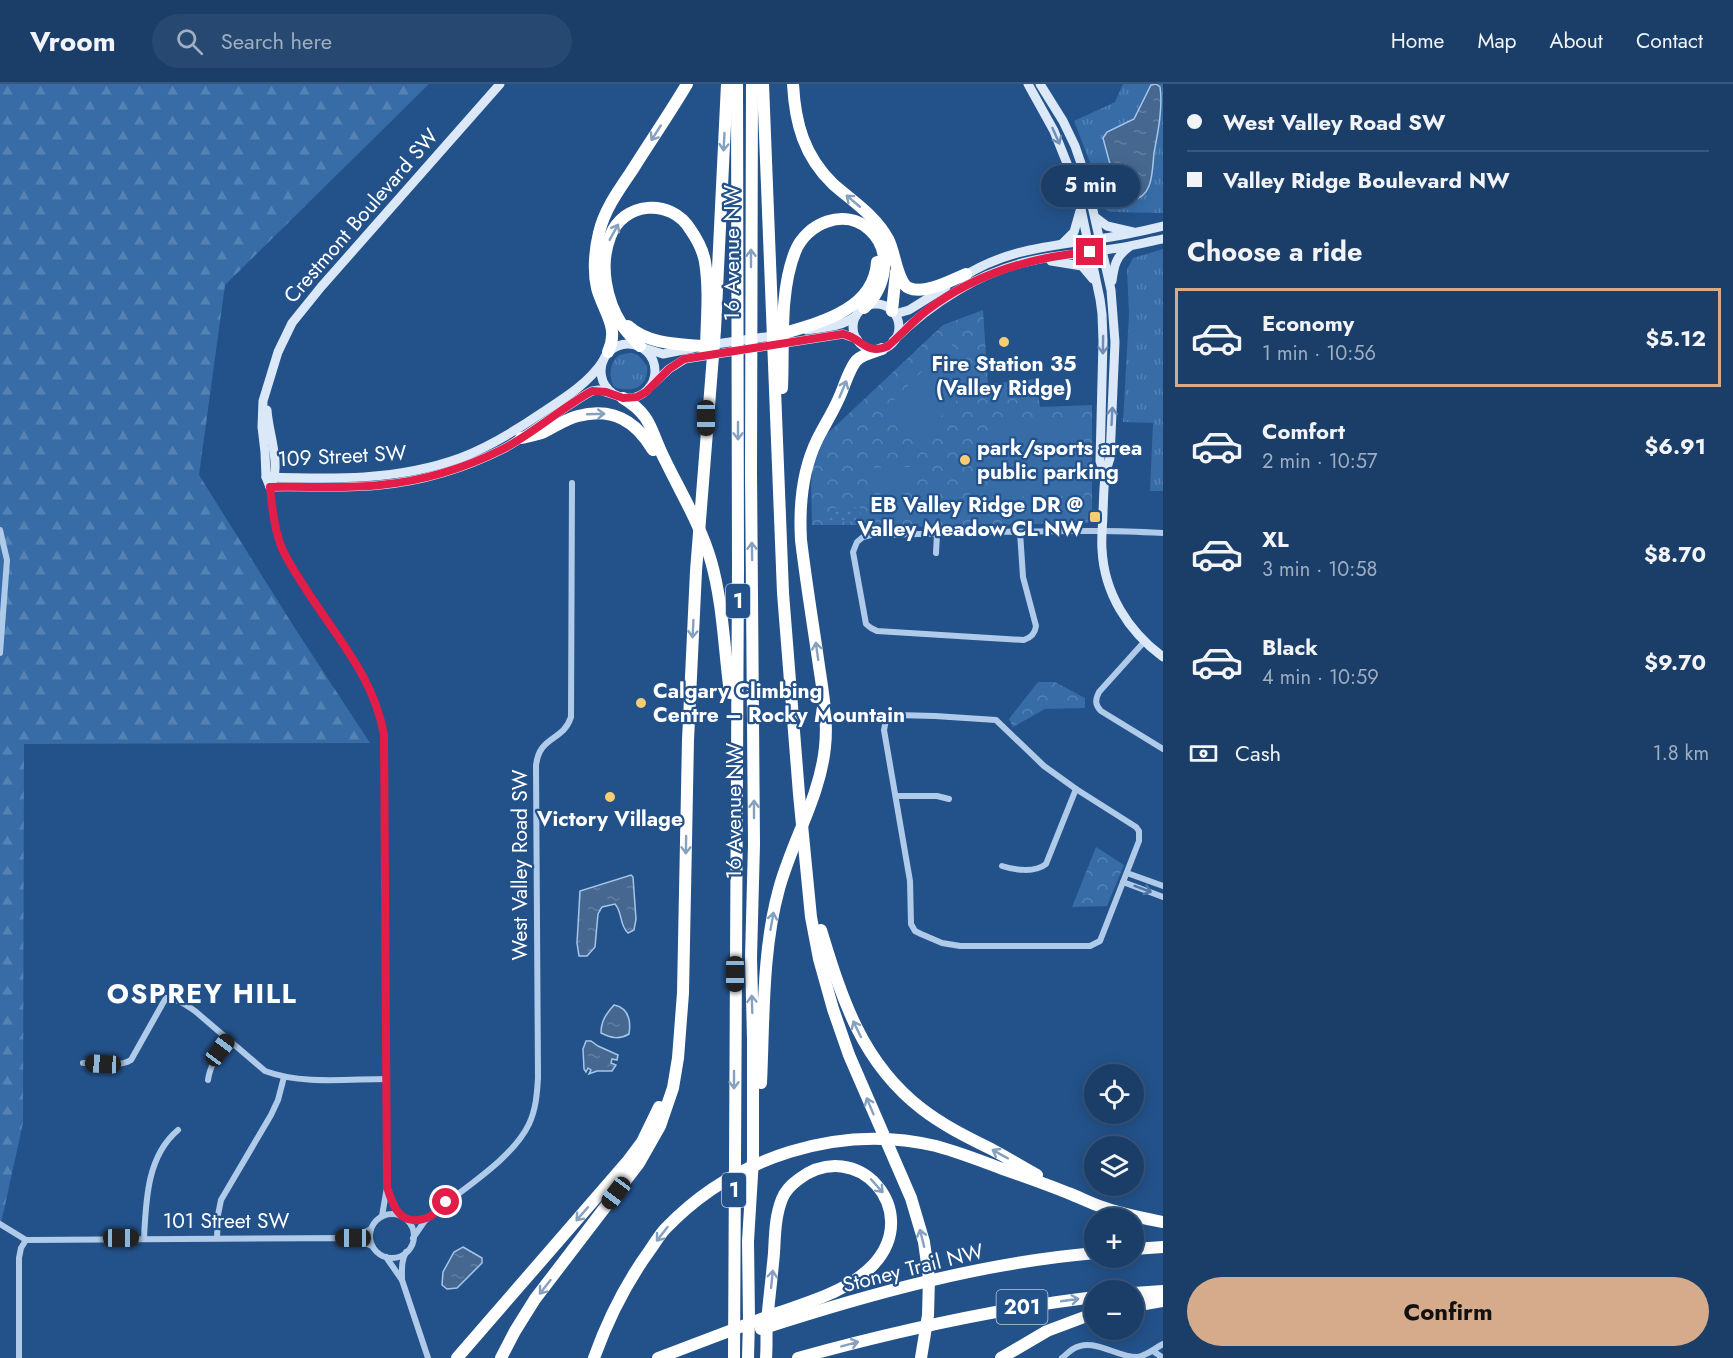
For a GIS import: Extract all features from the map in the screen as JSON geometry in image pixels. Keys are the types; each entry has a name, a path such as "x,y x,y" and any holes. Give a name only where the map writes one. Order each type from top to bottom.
{"highway":[{"path":"605,357 612,344 613,333 597,287 595,262 599,232 608,208 687,84"},
{"path":"501,1358 535,1299 639,1163 660,1126 673,1088 678,1058 683,993 688,740 696,571 727,84"},
{"name":"16 Avenue NW","path":"734,1358 737,84"},
{"name":"16 Avenue NW","path":"748,1358 750,1319 748,1241 753,1125 751,958 754,844 750,473 752,84"},
{"path":"763,84 778,314 783,593 811,916 819,959 833,1010 849,1055 911,1198 924,1242 929,1278 928,1315 921,1358"},
{"path":"793,84 796,118 810,154 832,183 872,218 888,238 900,279 904,285 917,290 930,288 966,274"},
{"path":"642,347 621,325 607,292 605,271 610,236 621,220 632,212 647,207 674,212 686,223 698,241 705,261 711,330"},
{"path":"778,314 795,251 807,232 824,222 841,219 853,221 868,229 880,245 883,254 883,276 880,288 860,312"},
{"path":"776,335 840,314 855,303 869,287 876,272 878,254 875,237"},
{"path":"893,313 897,265"},
{"path":"614,309 630,328 647,337 660,342 702,346"},
{"path":"753,1125 760,1102 767,952 772,920 779,889 818,783 825,747 826,724 822,686 801,540 804,479 817,441 853,366 863,356 882,349"},
{"path":"620,397 634,404 648,420 658,447 691,512 711,560 720,608 736,735"},
{"path":"521,438 543,432 577,416 594,413 612,415 632,423 645,436 674,480"},
{"path":"805,861 818,920 845,1003 858,1034 887,1076 922,1109 948,1126 1070,1193"},
{"path":"457,1358 587,1209 642,1142 660,1105 678,1058"},
{"path":"594,1358 604,1328 634,1272 665,1229 704,1194 739,1173 784,1154 813,1146 858,1139 916,1142 954,1151 1102,1207 1163,1222"},
{"path":"658,1358 704,1344 793,1313 851,1283 875,1263 889,1237 890,1205 874,1181 860,1171 843,1167 827,1167 808,1172 792,1184 782,1198 776,1231 767,1324 766,1358"},
{"path":"1144,1248 1163,1247"},
{"name":"Stoney Trail NW","path":"704,1344 743,1335 793,1313 959,1274 1084,1254"},
{"path":"1144,1292 1163,1291"},
{"name":"201","path":"798,1358 950,1320 1084,1299"},
{"path":"1144,1305 1163,1302"},
{"path":"1001,1358 1047,1331 1084,1317"},
{"name":"201","path":"680,1358 704,1344"}],"street":[{"name":"Crestmont Boulevard SW","path":"270,487 273,455 267,413 269,384 283,341 292,323 306,304 500,84"},
{"path":"1028,84 1045,112 1065,156 1081,209 1098,287 1103,326 1100,461 1104,473"},
{"path":"1040,84 1063,121 1085,175 1111,290 1114,359 1110,458 1104,473 1102,531 1102,550 1108,583 1124,617 1144,642 1163,657"},
{"path":"1063,243 1074,232 1081,209"},
{"path":"1095,217 1107,226 1136,233"},
{"path":"893,313 914,308 966,274 1017,253 1041,246 1088,241 1163,226"},
{"path":"860,312 853,328 857,339 865,347 882,349 927,311 974,281 998,270 1033,261 1103,251 1163,239"},
{"path":"1111,290 1119,254 1130,246"},
{"path":"1033,261 1062,262 1082,266 1088,270 1098,287"},
{"path":"857,339 843,334 684,359 669,369 642,395 632,398 620,397 609,390 603,382 601,371 605,357 616,346 625,343 659,354 669,354 702,346 837,326 848,322 874,304 884,306 897,319 898,331 893,341"},
{"path":"642,347 651,355 655,365 652,385"},
{"name":"109 Street SW","path":"270,477 383,476 416,471 460,458 510,434 562,400 596,371 605,357"},
{"name":"109 Street SW","path":"270,487 355,487 406,482 438,475 472,463 521,438 592,391 606,392 620,397"},
{"name":"West Valley Road SW","path":"413,1238 430,1216 496,1163 513,1146 529,1124 536,1103 538,1078 536,766 540,749 564,730 571,717 572,483"},
{"path":"270,487 275,527 286,556 303,586 367,682 383,729 385,746 387,1187 382,1216"},
{"path":"0,530 7,560 0,653"},
{"path":"1020,532 1024,585 1036,624 1035,632 1029,638 1024,640 877,631 870,628 865,619 853,549 856,542 863,537 1020,532 1163,533"},
{"path":"936,553 937,534"},
{"path":"1144,642 1099,692 1096,702 1101,711 1163,749"},
{"path":"926,715 996,720 1044,766 1134,825 1139,831 1139,841 1101,938 1093,945 967,946 942,943 915,931 911,924 910,882 896,796 884,730 886,720 896,716 926,715"},
{"path":"1002,866 1012,869 1037,869 1046,864 1076,789"},
{"path":"896,796 937,796 950,799"},
{"path":"1126,873 1163,886"},
{"path":"1123,882 1163,897"},
{"path":"83,1063 128,1062 162,1003 169,998 184,1003 195,1011 265,1071 284,1077 302,1079 387,1079"},
{"path":"208,1080 220,1050 228,1039"},
{"path":"217,1238 221,1200 271,1115 284,1077"},
{"path":"144,1238 148,1190 154,1167 165,1143 178,1130"},
{"path":"387,1187 395,1207 411,1226 413,1238 411,1246 403,1257 402,1280"},
{"path":"406,1252 395,1257 386,1257 378,1253 372,1246 370,1238 375,1221 391,1214 411,1221 422,1220 430,1216"},
{"path":"0,1224 27,1239 21,1248 19,1257 19,1358"},
{"name":"101 Street SW","path":"353,1238 371,1229"},
{"name":"101 Street SW","path":"27,1239 353,1238 372,1246"},
{"path":"386,1257 402,1280 428,1358"},
{"path":"1062,1358 1075,1347 1092,1345 1117,1355 1138,1357 1163,1344"},
{"path":"1153,1351 1163,1358"}],"green space":[{"path":"0,84 429,84 225,285 199,475 370,743 24,744 23,1123 0,1228"},
{"path":"1123,84 1163,84 1163,213 1110,212 1105,209 1098,183 1074,121 1115,102"},
{"path":"1163,249 1163,491 1150,491 1153,423 1123,422 1129,314 1127,269 1133,258"},
{"path":"983,310 988,384 1036,379 1040,407 1092,405 1092,517 1088,523 866,528 866,525 812,525 811,484 814,456 827,434 943,325"},
{"path":"950,343 982,374 917,441 885,409"},
{"path":"632,353 638,355 647,366 645,379 642,384 633,389 614,387 611,367 614,360 618,356"},
{"path":"1083,422 1084,496 991,497 990,423"},
{"path":"912,467 917,471 917,485 913,491 873,492 868,488 867,473 871,468"},
{"path":"860,507 861,521 829,523 829,509"},
{"path":"1038,682 1055,682 1085,698 1085,708 1045,709 1013,727 1009,719"},
{"path":"1096,847 1124,865 1107,906 1072,907"}],"water":[{"path":"1156,84 1160,87 1161,95 1151,181 1139,198 1124,200 1119,198 1103,138 1107,132 1134,119 1151,85"},
{"path":"631,875 636,919 634,930 628,933 625,930 615,904 602,907 598,914 595,947 587,956 579,956 577,943 580,891"},
{"path":"614,1005 626,1012 630,1024 629,1034 618,1038 601,1033 605,1018"},
{"path":"586,1041 591,1041 618,1055 617,1060 612,1059 611,1063 616,1065 612,1071 597,1071 589,1074 591,1070 588,1068 586,1072 583,1049"},
{"path":"463,1247 482,1258 482,1263 457,1288 447,1289 442,1285 443,1272 454,1252"}],"place":[{"name":"Fire Station 35 (Valley Ridge)","path":"1004,342"},
{"name":"park/sports area public parking","path":"965,460"},
{"name":"EB Valley Ridge DR @ Valley Meadow CL NW","path":"1095,517"},
{"name":"Calgary Climbing Centre – Rocky Mountain","path":"641,703"},
{"name":"Victory Village","path":"610,797"}],"district":[{"name":"OSPREY HILL","path":"202,994"}],"route":[{"path":"446,1202 430,1216 422,1220 411,1221 399,1215 387,1187 384,735 378,710 367,682 303,586 281,546 275,527 270,487 378,486 438,475 503,449 592,391 599,390 627,398 642,395 669,369 684,359 843,334 857,339 865,347 882,349 927,311 974,281 998,270 1033,261 1090,252"}]}
